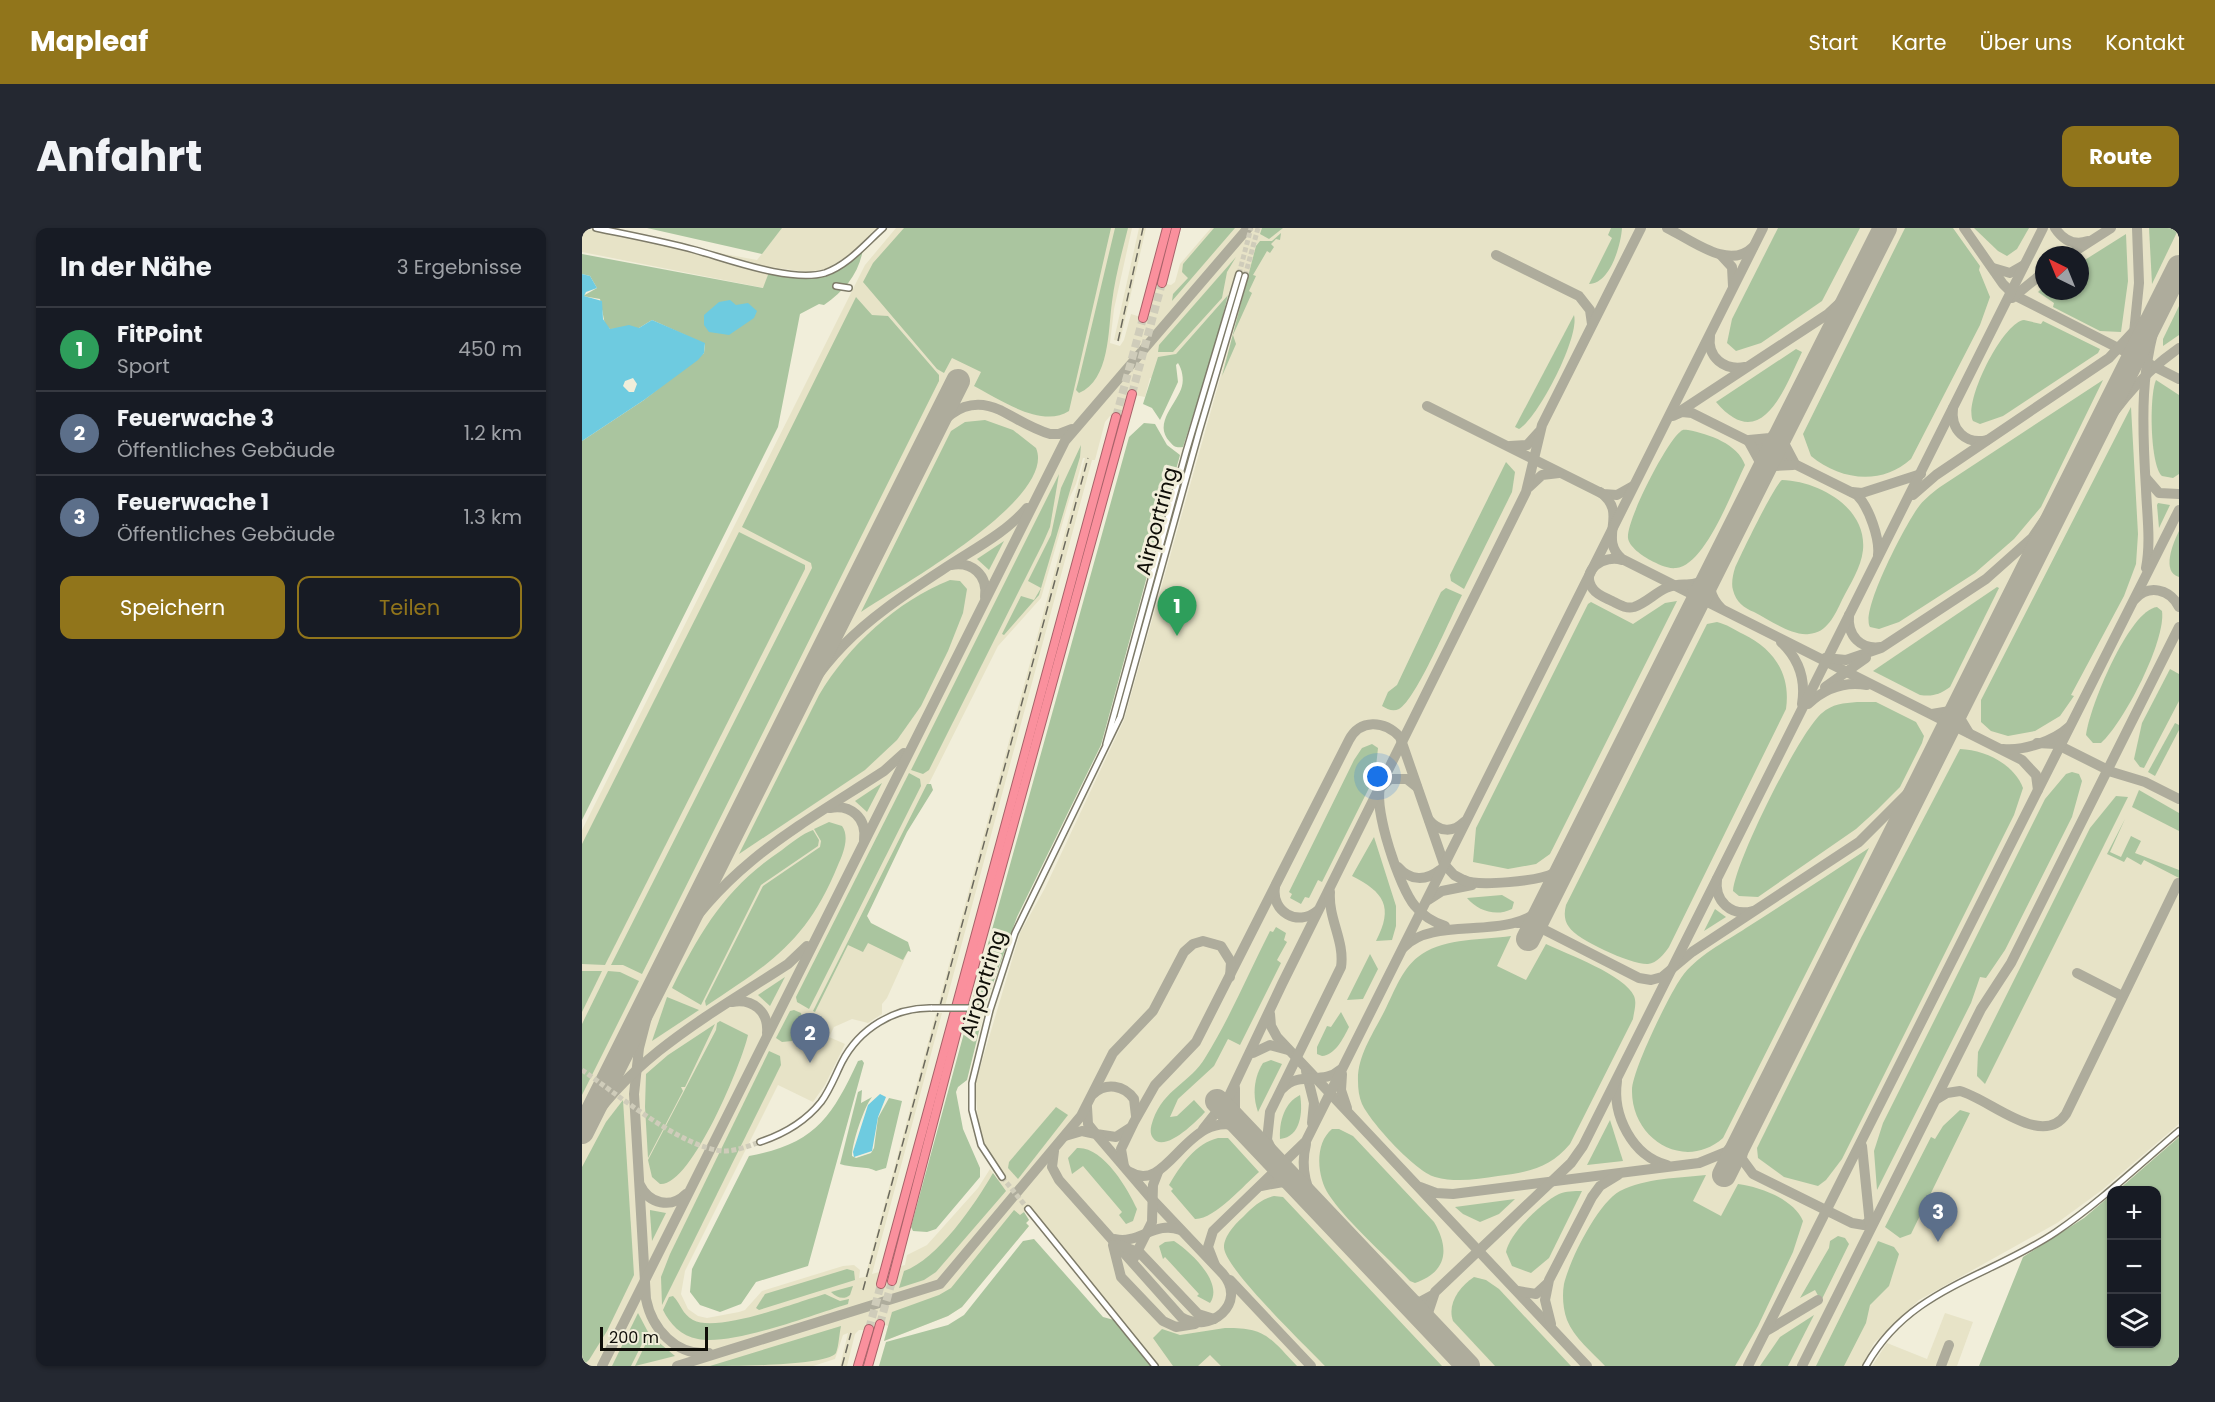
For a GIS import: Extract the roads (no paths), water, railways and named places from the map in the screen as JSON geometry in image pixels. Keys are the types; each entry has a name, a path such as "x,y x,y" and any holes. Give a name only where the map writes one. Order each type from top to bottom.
{"highway":[{"path":"1143,318 1167,228"},
{"path":"1162,283 1176,228"},
{"path":"892,1281 966,996 1132,394"},
{"path":"881,1284 1116,417"},
{"path":"868,1366 880,1324"},
{"path":"858,1366 868,1329"}],"street":[{"path":"596,228 694,249 752,266 802,275 821,274 843,264 883,228"},
{"name":"Airportring","path":"1002,1177 981,1146 972,1110 972,1083 990,1010 1015,933 1120,717 1242,275"},
{"path":"836,286 846,288"},
{"path":"760,1142 789,1130 811,1113 829,1090 847,1053 868,1030 892,1015 932,1008 990,1010"},
{"path":"1866,1366 1887,1334 1918,1305 1940,1291 2024,1251 2084,1211 2179,1131"},
{"path":"1028,1209 1155,1366"}],"water":[{"path":"582,274 590,276 597,288 586,292 584,296 602,301 603,319 610,329 629,325 639,328 652,320 705,343 704,353 698,360 644,400 582,441","holes":["633,378 637,384 634,392 629,392 623,386 625,381"]},
{"path":"730,300 736,305 748,303 757,311 754,318 729,335 709,332 704,325 704,315 719,302"},
{"path":"880,1094 886,1097 878,1117 872,1151 854,1157 853,1152 868,1105"}],"tunnel":[{"path":"1239,274 1251,228"},
{"path":"1245,276 1258,228"},
{"path":"1132,394 1162,283"},
{"path":"1116,417 1143,318"},
{"path":"582,1070 651,1119 689,1141 724,1151 760,1142"},
{"path":"1002,1177 1028,1209"},
{"path":"880,1324 892,1281"},
{"path":"869,1329 881,1284"}],"railway":[{"path":"1118,341 1143,228"},
{"path":"940,1006 1088,458"},
{"path":"863,1290 938,1013"},
{"path":"842,1366 851,1333"}],"place":[{"name":"FitPoint","path":"1177,636"},
{"name":"Feuerwache 3","path":"810,1063"},
{"name":"Feuerwache 1","path":"1938,1242"}]}
